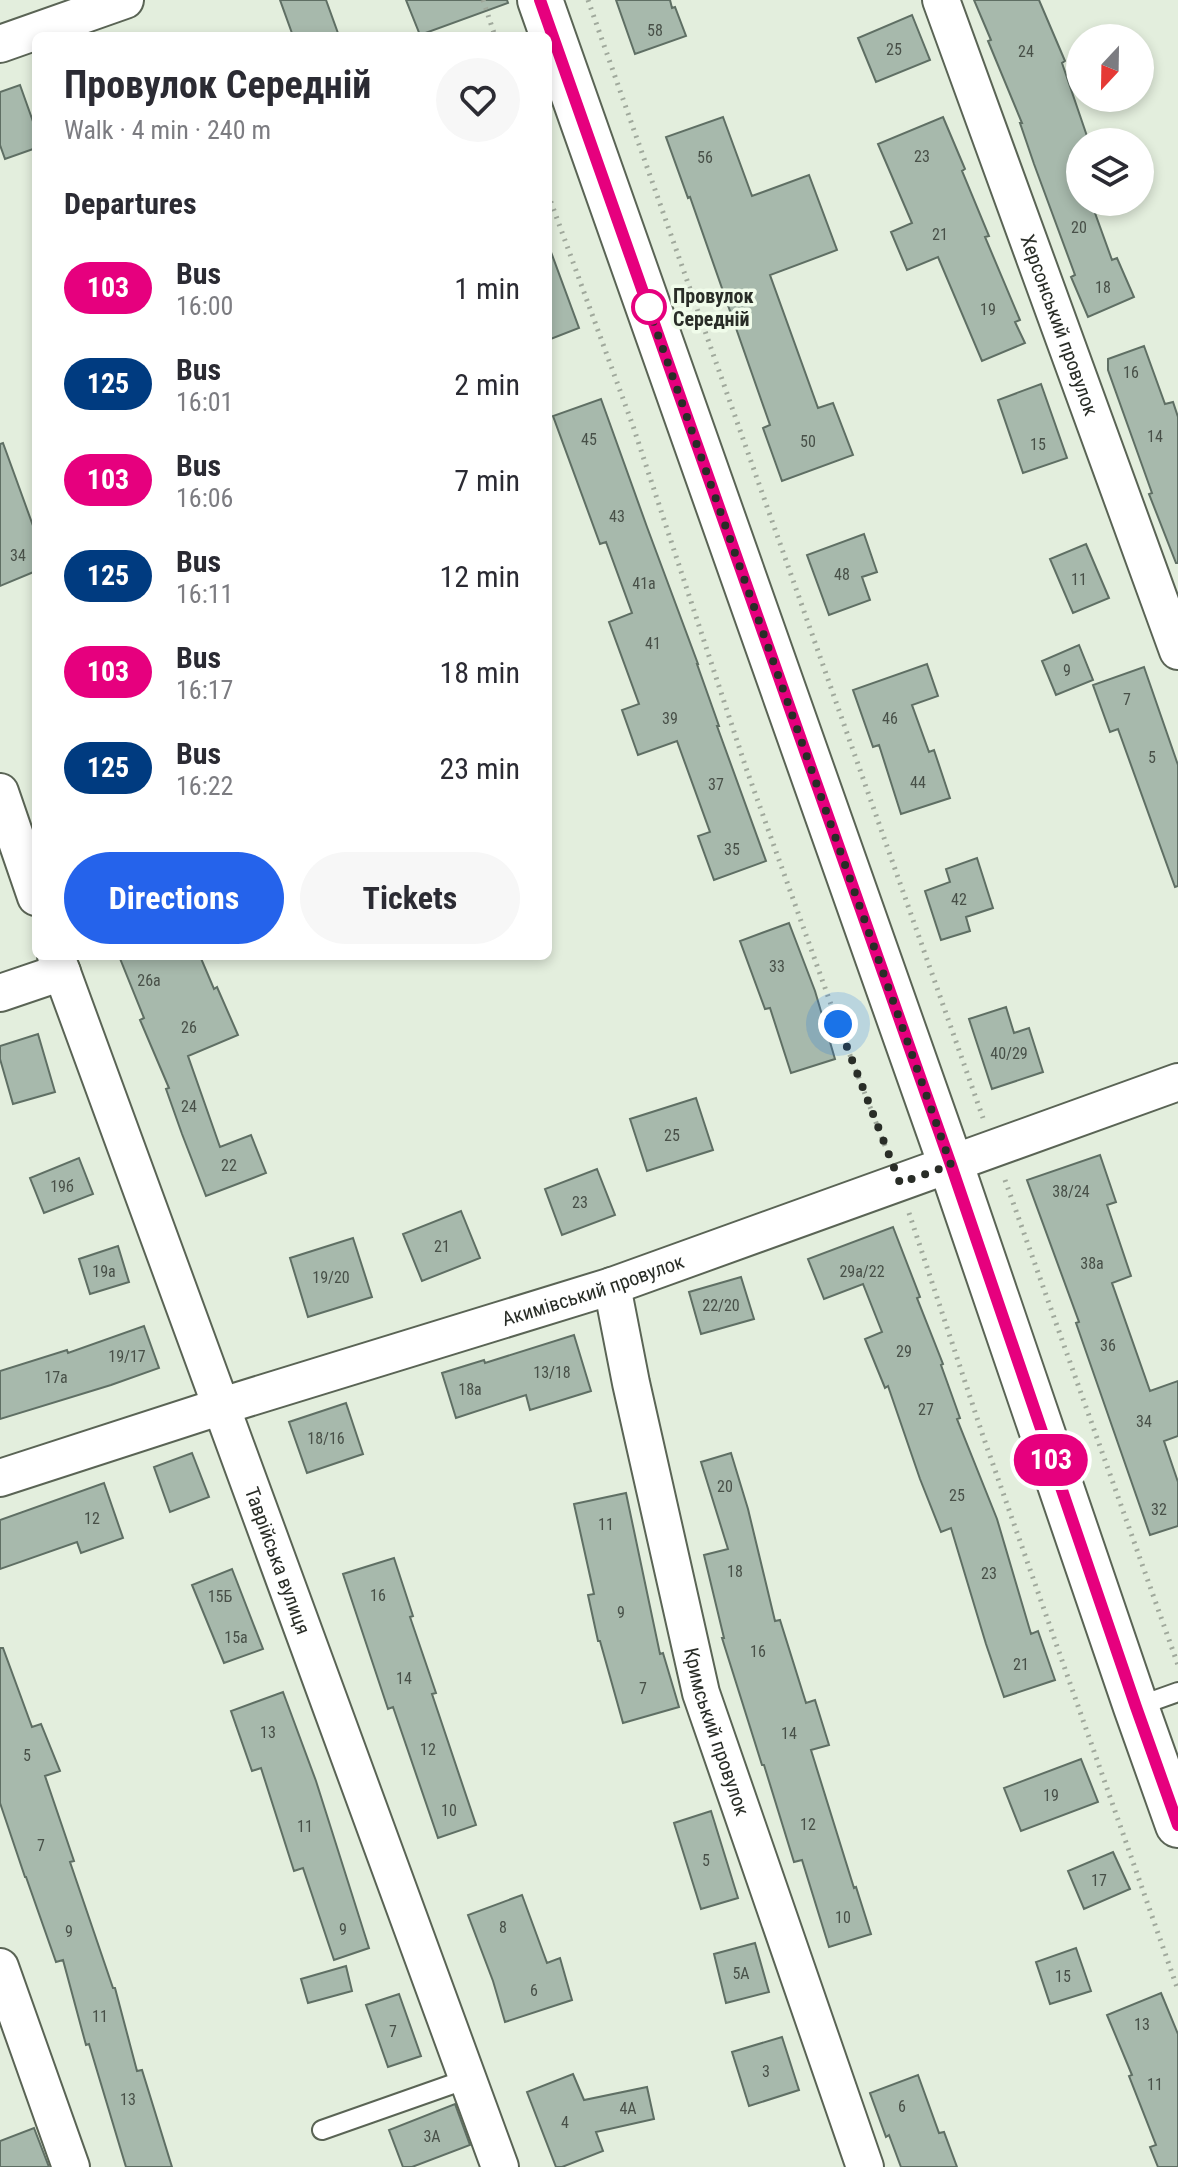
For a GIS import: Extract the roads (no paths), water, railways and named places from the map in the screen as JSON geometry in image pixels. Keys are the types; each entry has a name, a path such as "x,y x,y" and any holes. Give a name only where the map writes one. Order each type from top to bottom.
{"street":[{"path":"34,32 125,0"},
{"path":"540,0 551,32"},
{"name":"Херсонський провулок","path":"941,0 1178,651"},
{"path":"0,44 32,33"},
{"path":"552,34 951,1165 1178,1825"},
{"path":"0,792 32,885"},
{"path":"0,993 59,964"},
{"name":"Таврійська вулиця","path":"59,964 500,2167"},
{"name":"Акимівський провулок","path":"0,1478 612,1286 1178,1082"},
{"name":"Кримський провулок","path":"612,1286 701,1693 865,2167"},
{"path":"0,1967 71,2167"}],"lane":[{"path":"1136,1707 1178,1692"},
{"path":"322,2130 467,2079"}],"place":[{"name":"Провулок Середній","path":"649,307"}]}
